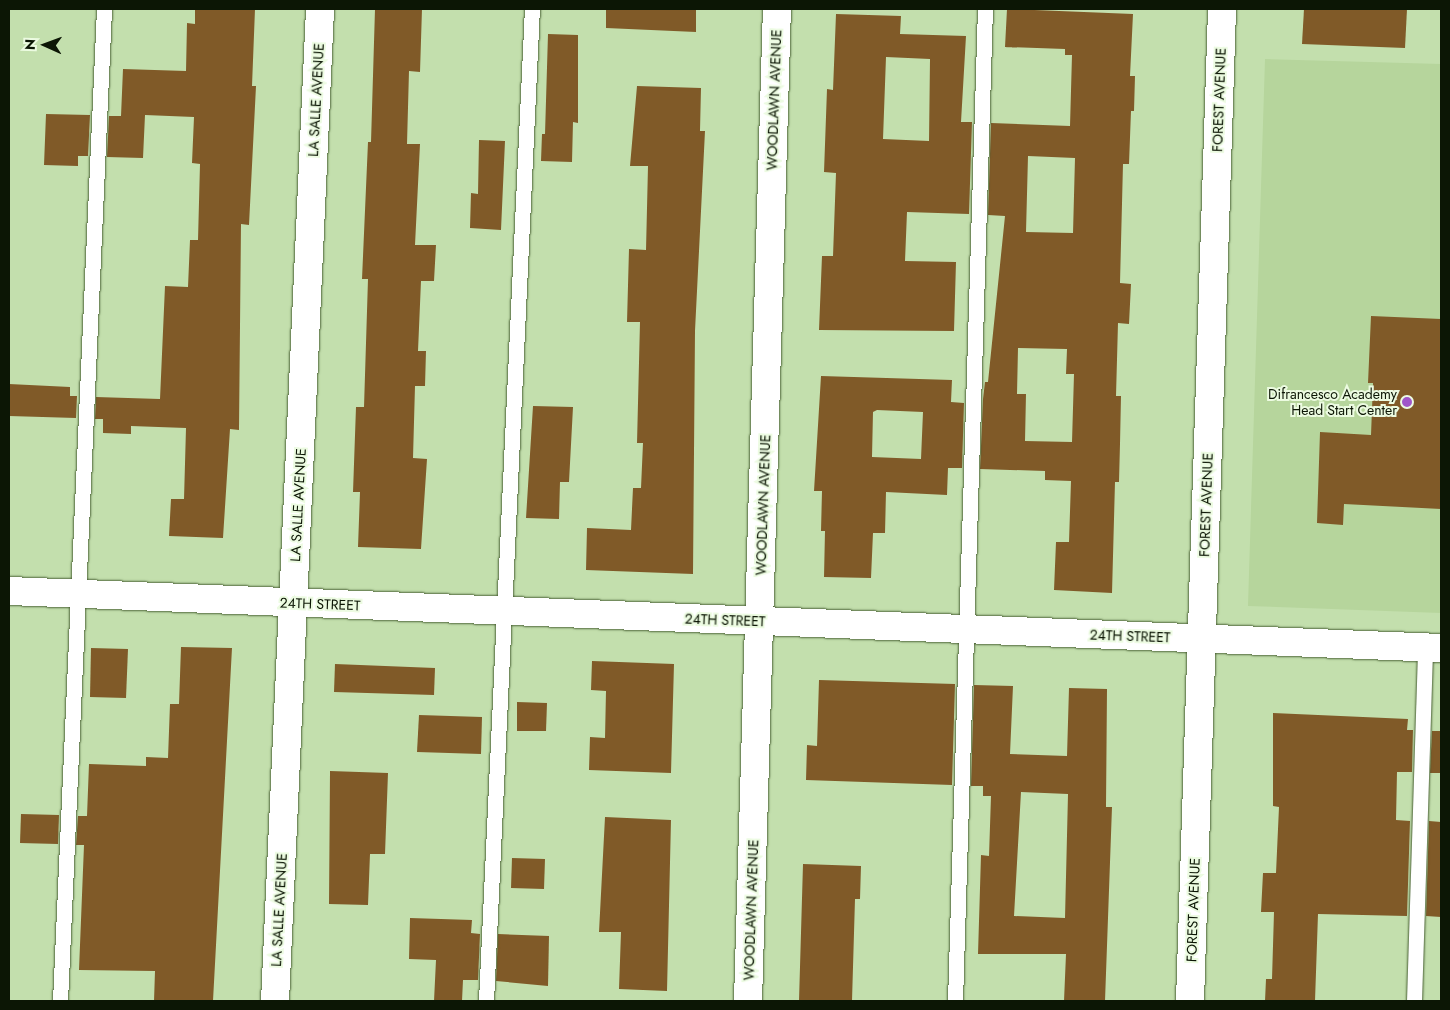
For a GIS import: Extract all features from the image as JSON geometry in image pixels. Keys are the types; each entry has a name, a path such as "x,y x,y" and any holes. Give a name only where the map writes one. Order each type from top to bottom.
{"street":[{"name":"LA SALLE AVENUE","path":"275,1001 320,9"},
{"name":"WOODLAWN AVENUE","path":"748,1001 777,9"},
{"name":"FOREST AVENUE","path":"1190,1001 1222,9"},
{"name":"24TH STREET","path":"9,591 1433,648"}],"lane":[{"path":"60,1001 104,9"},
{"path":"486,1001 532,9"},
{"path":"955,1001 985,9"},
{"path":"1414,1001 1433,648"}],"shaded area":[{"path":"1265,59 1441,64 1441,613 1248,606"}],"building":[{"path":"195,9 255,9 252,86 256,86 249,225 241,224 239,430 230,429 223,538 169,536 171,499 184,499 186,428 131,426 131,434 103,433 103,419 95,419 96,397 160,399 165,286 188,287 190,240 198,240 200,164 192,163 194,117 145,115 143,158 107,157 109,116 121,116 123,69 186,71 187,23 195,24"},
{"path":"375,9 422,9 420,72 409,71 407,144 420,144 415,245 436,245 434,281 421,281 418,351 426,351 425,386 415,386 413,458 427,459 421,549 358,547 360,492 353,492 356,407 364,407 368,279 362,279 368,142 371,142"},
{"path":"606,9 696,9 696,32 606,28"},
{"path":"1007,9 1133,14 1130,76 1135,76 1134,111 1131,111 1129,164 1123,164 1120,283 1131,284 1129,324 1118,323 1116,396 1121,396 1120,444 1119,482 1115,482 1112,593 1054,590 1056,542 1069,542 1071,481 1045,480 1045,471 980,469 983,399 985,382 988,382 1005,216 988,215 991,123 1070,126 1072,55 1065,55 1065,49 1005,47","holes":["1028,156 1075,158 1073,233 1026,232","1018,348 1067,349 1066,374 1074,374 1072,442 1025,441 1026,394 1017,394"]},
{"path":"1304,9 1407,9 1405,48 1302,44"},
{"path":"836,14 901,16 900,34 966,36 961,122 972,122 969,214 907,212 905,261 956,262 954,331 819,330 822,256 833,256 836,173 824,172 827,89 833,90","holes":["886,57 930,59 929,141 883,139"]},
{"path":"548,34 578,35 578,123 573,122 572,162 541,161 542,134 545,134"},
{"path":"637,86 701,88 700,131 705,131 695,331 693,574 586,570 587,528 631,530 633,488 641,488 643,443 637,443 640,322 627,322 629,249 646,250 648,166 630,166"},
{"path":"46,114 90,115 88,156 78,156 78,166 44,165"},
{"path":"479,140 505,141 501,230 470,228 471,193 478,194"},
{"name":"Difrancesco Academy Head Start Center","path":"1371,316 1441,319 1441,509 1344,504 1343,525 1317,523 1320,432 1371,435 1373,383 1368,383"},
{"path":"821,376 952,380 951,402 964,403 962,468 948,468 947,495 886,492 885,533 873,533 871,578 824,577 825,531 821,531 822,491 814,491","holes":["877,410 923,412 921,459 872,457 873,412"]},
{"path":"9,384 70,387 70,396 77,396 76,418 9,416"},
{"path":"533,406 573,407 569,482 560,482 559,519 526,518"},
{"path":"181,647 232,648 213,1001 154,1001 155,971 79,970 84,845 76,845 78,816 87,816 89,764 146,766 146,757 168,758 170,704 179,704"},
{"path":"91,648 128,649 126,698 90,697"},
{"path":"592,661 674,664 671,773 589,770 590,737 605,738 606,691 591,690"},
{"path":"335,664 435,668 434,695 334,692"},
{"path":"819,680 955,684 952,785 806,780 807,745 817,746"},
{"path":"974,685 1013,686 1010,754 1067,756 1069,688 1107,689 1106,807 1112,807 1105,1001 1064,1001 1066,954 978,954 981,855 989,856 991,796 983,796 983,786 971,786","holes":["1021,792 1068,794 1065,918 1014,916"]},
{"path":"517,702 547,703 546,731 517,731"},
{"path":"1273,713 1408,719 1407,730 1413,730 1412,772 1397,772 1396,820 1410,821 1407,916 1318,914 1315,1001 1265,1001 1266,979 1272,979 1274,912 1261,912 1263,873 1276,873 1279,807 1273,806"},
{"path":"419,715 482,717 481,754 417,752"},
{"path":"1432,731 1441,731 1441,773 1430,773"},
{"path":"330,771 388,773 385,854 370,854 368,905 329,904"},
{"path":"21,814 59,815 58,844 20,843"},
{"path":"605,817 671,820 667,991 619,989 621,932 599,932"},
{"path":"1429,821 1441,822 1441,917 1426,916"},
{"path":"512,858 545,859 544,889 511,888"},
{"path":"803,864 861,866 860,899 855,899 852,1001 799,1001"},
{"path":"410,918 472,920 471,933 480,934 478,980 463,980 462,1001 434,1001 436,960 409,959"},
{"path":"498,934 549,936 548,986 496,981"}],"place":[{"name":"Difrancesco Academy Head Start Center","path":"1407,402"}]}
